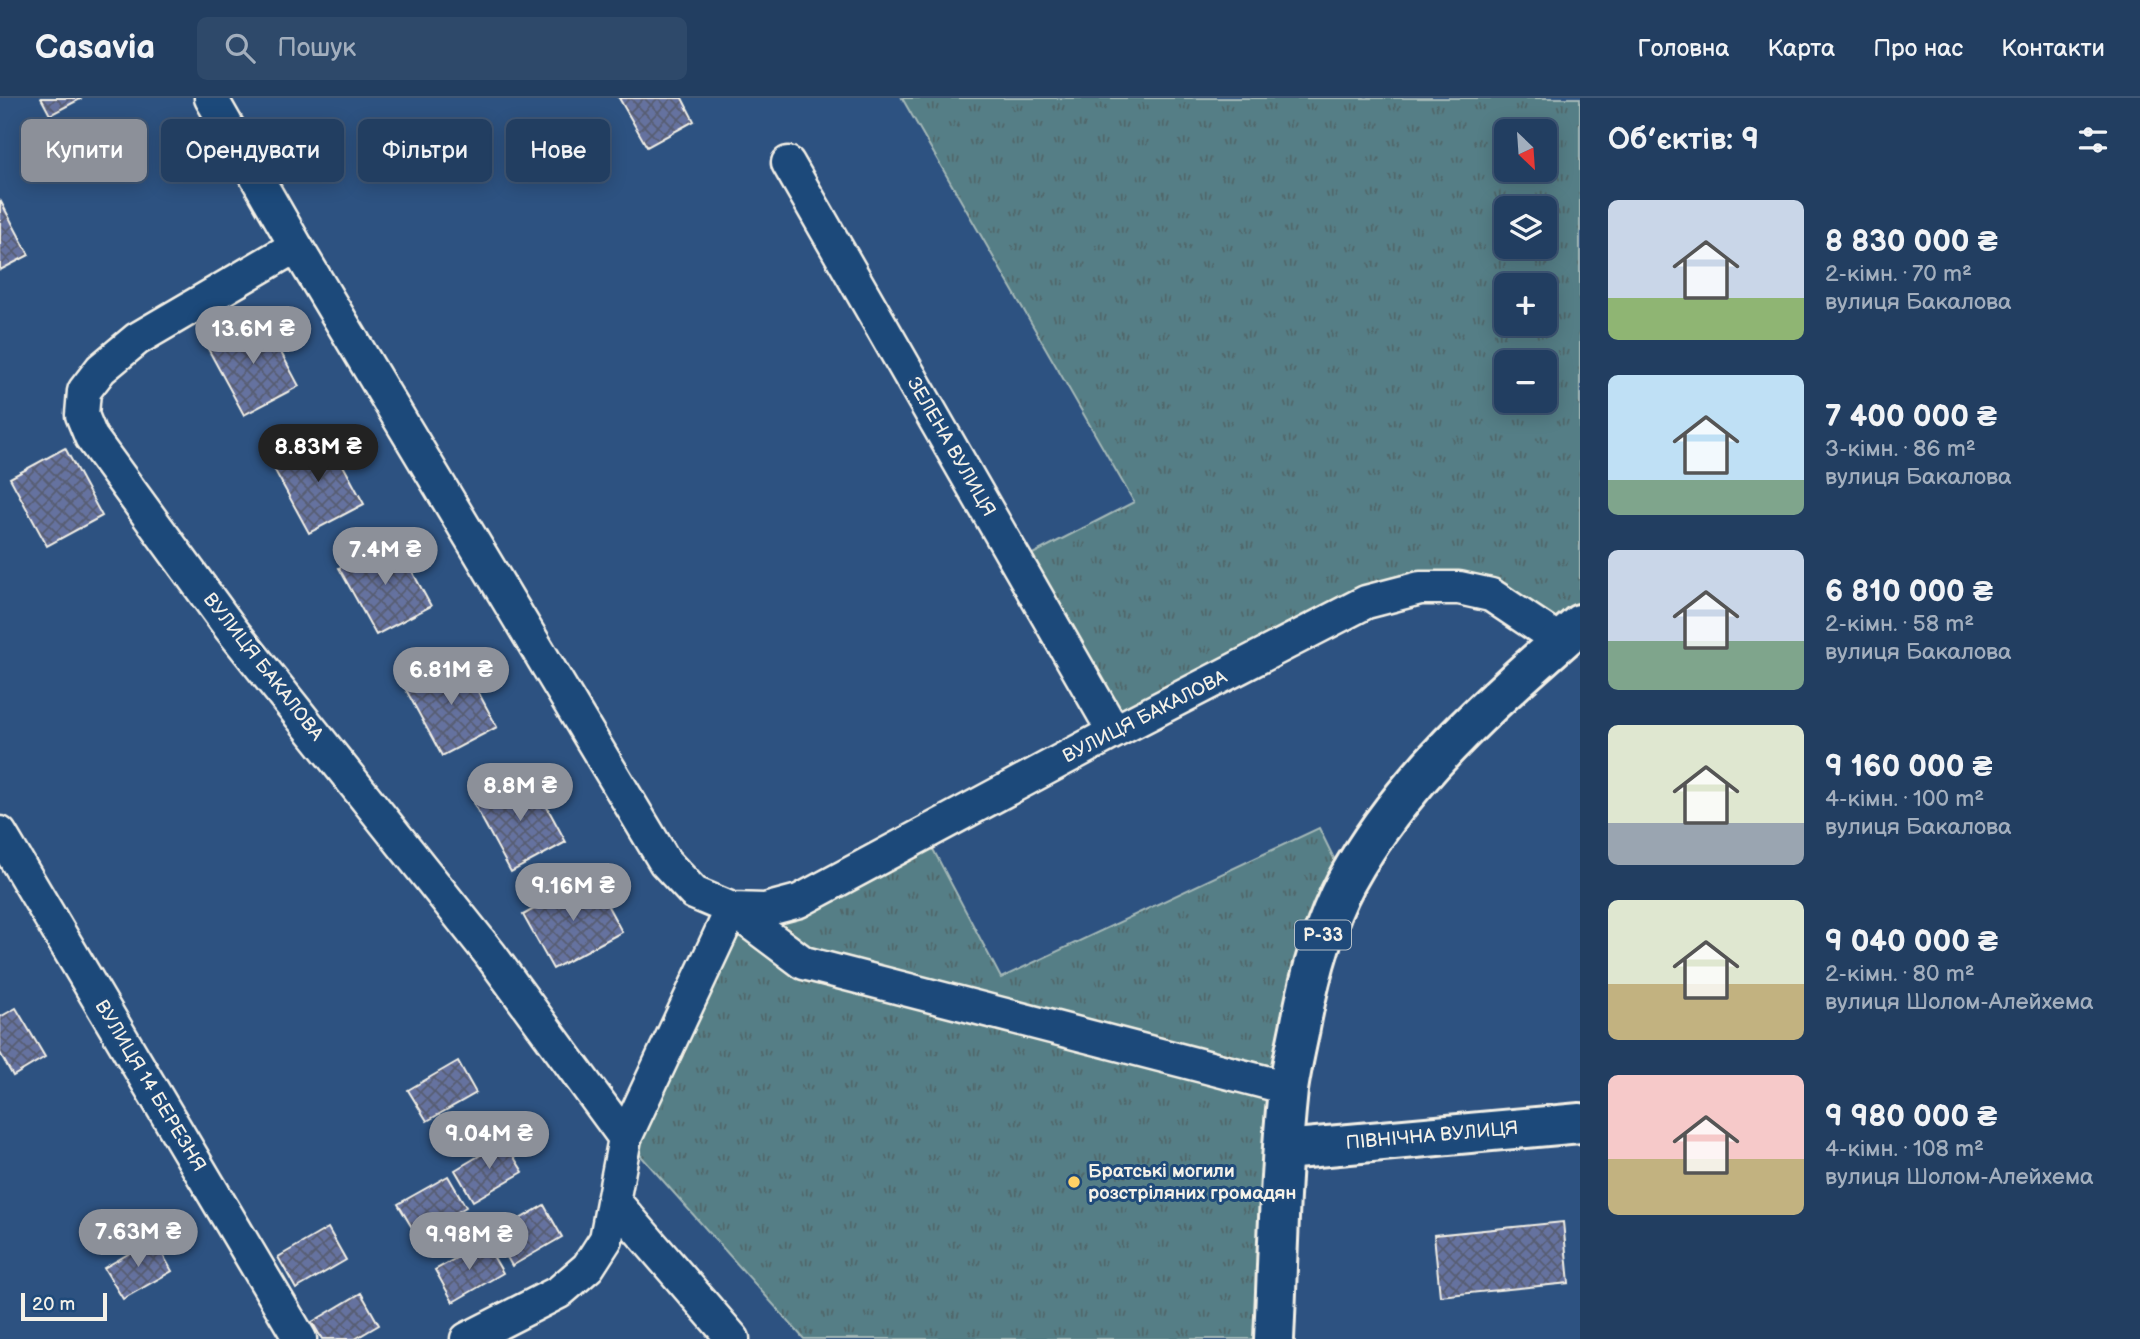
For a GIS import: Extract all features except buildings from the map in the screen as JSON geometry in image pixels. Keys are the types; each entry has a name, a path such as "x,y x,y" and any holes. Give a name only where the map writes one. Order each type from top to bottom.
{"main road":[{"name":"Р-33","path":"1274,1339 1288,1088 1305,996 1322,939 1346,883 1387,818 1435,758 1494,699 1570,633"},
{"name":"ПІВНІЧНА ВУЛИЦЯ","path":"1284,1150 1580,1123"}],"street":[{"name":"ВУЛИЦЯ БАКАЛОВА","path":"211,98 296,246 665,862 694,893 732,909 804,963 1288,1088"},
{"name":"ЗЕЛЕНА ВУЛИЦЯ","path":"788,163 1114,732"},
{"name":"ВУЛИЦЯ БАКАЛОВА","path":"296,246 137,339 101,369 84,391 82,415 91,437 231,629 490,954 625,1138"},
{"name":"ВУЛИЦЯ БАКАЛОВА","path":"732,909 765,910 799,901 1114,732 1366,602 1420,588 1459,588 1491,595 1570,633"},
{"name":"ВУЛИЦЯ 14 БЕРЕЗНЯ","path":"0,833 300,1339"},
{"path":"467,1339 559,1292 588,1267 606,1239 625,1138 732,909"},
{"path":"614,1201 733,1339"}],"green space":[{"path":"902,98 1580,98 1580,624 1560,641 1491,595 1420,588 1114,732 1017,562 1134,502"},
{"path":"1319,828 1346,883 1322,938 1274,1339 804,1339 625,1138 732,909 766,910 925,834 1001,978"}],"place":[{"name":"Братські могили розстріляних громадян","path":"1074,1182"}]}
